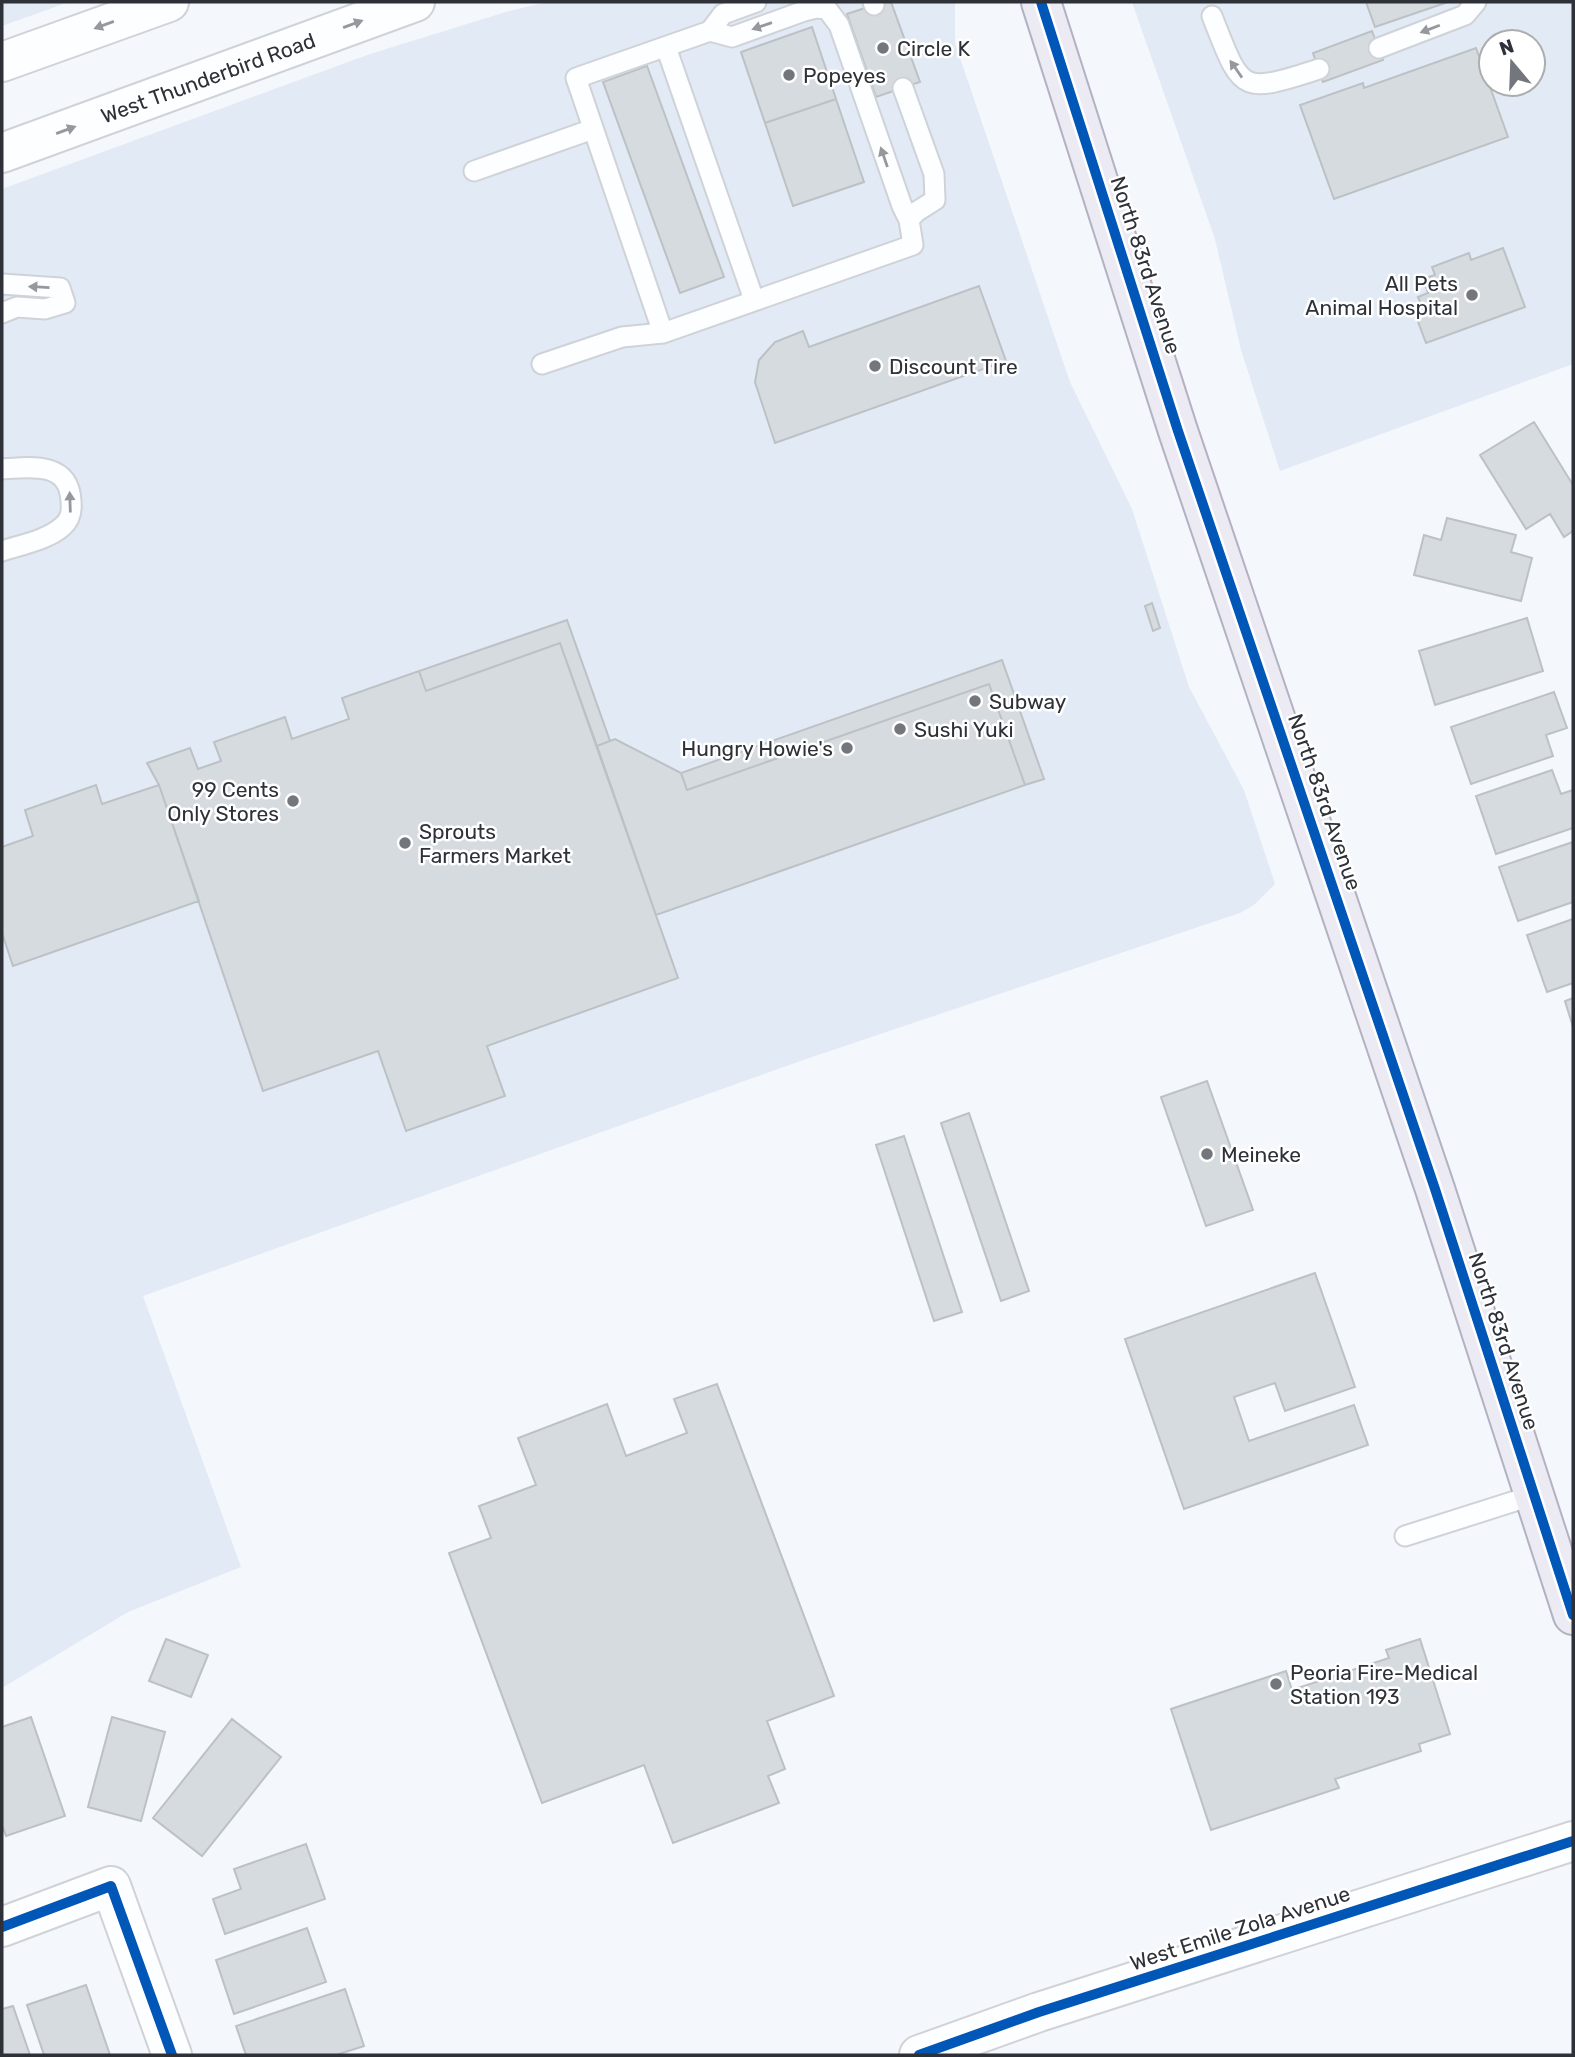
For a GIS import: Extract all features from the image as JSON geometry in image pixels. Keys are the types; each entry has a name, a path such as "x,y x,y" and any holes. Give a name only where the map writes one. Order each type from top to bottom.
{"main road":[{"name":"North 83rd Avenue","path":"1041,2 1178,431 1431,1176 1573,1615"}],"street":[{"path":"2,62 169,2"},
{"name":"West Thunderbird Road","path":"2,153 415,2"},
{"name":"West Emile Zola Avenue","path":"919,2055 1039,2012 1573,1841"},
{"path":"2,1927 111,1886 172,2055"}],"lane":[{"path":"663,332 576,78 710,31 723,14 756,2"},
{"path":"1378,48 1465,15 1476,2"},
{"path":"542,364 622,337 663,332 913,245 909,220 834,16 827,9 816,8 732,37 710,31"},
{"path":"1212,16 1232,68 1241,78 1254,85 1275,83 1319,69"},
{"path":"666,47 754,300"},
{"path":"903,88 934,174 936,188 935,200 909,220"},
{"path":"474,171 593,129"},
{"path":"2,284 60,288 65,303 45,309 17,307 2,313"},
{"path":"2,469 34,467 53,470 65,480 71,492 72,505 70,517 62,527 2,551"},
{"path":"1405,1536 1534,1495"}],"shaded area":[{"path":"2,2 69,2 2,26"},
{"path":"548,2 955,2 955,43 1070,382 1132,509 1189,687 1244,790 1275,884 1254,905 1240,913 809,1058 143,1296 241,1567 128,1612 2,1688 2,189 370,54 509,11"},
{"path":"1132,2 1573,2 1573,364 1280,471 1241,350 1215,239"}],"building":[{"name":"Circle K","path":"883,2 891,2 920,82 876,97 847,14"},
{"path":"1366,2 1448,2 1375,27"},
{"name":"Popeyes","path":"812,27 836,99 765,123 741,52"},
{"path":"1372,31 1383,60 1323,82 1313,53"},
{"path":"1476,48 1477,98 1494,98 1508,137 1334,199 1300,105 1363,83 1364,88"},
{"path":"647,66 724,277 680,293 603,82"},
{"path":"836,99 864,182 793,206 765,123"},
{"name":"All Pets Animal Hospital","path":"1503,248 1525,307 1426,343 1417,319 1425,314 1418,297 1428,293 1423,279 1435,275 1432,267 1469,253 1471,260"},
{"name":"Discount Tire","path":"979,286 1006,361 775,443 755,382 759,360 775,342 803,331 809,347"},
{"path":"1534,422 1573,485 1573,531 1564,537 1550,514 1526,529 1480,455"},
{"path":"1447,518 1516,535 1511,552 1532,558 1521,601 1414,575 1424,535 1441,540"},
{"path":"1152,603 1160,628 1153,631 1145,606"},
{"path":"1527,618 1543,671 1435,705 1419,651"},
{"path":"567,620 610,741 597,746 560,643 426,691 419,671"},
{"name":"Sprouts Farmers Market","path":"560,643 678,978 487,1046 505,1096 406,1131 378,1051 263,1091 159,785 147,763 190,748 198,769 221,761 214,742 285,717 292,739 349,719 342,698 419,671 426,691"},
{"path":"1002,660 1044,779 1025,785 989,684 687,790 681,773"},
{"path":"989,684 1025,785 656,915 597,746 615,739 681,773 687,790"},
{"path":"1554,692 1567,728 1546,735 1553,756 1471,784 1451,727"},
{"path":"1552,770 1561,794 1573,790 1573,828 1496,854 1476,796"},
{"path":"96,785 102,804 159,785 199,901 13,966 2,933 2,847 33,836 25,810"},
{"path":"1573,842 1573,902 1518,921 1499,867"},
{"path":"1573,919 1573,983 1547,992 1527,935"},
{"path":"1573,998 1573,1027 1565,1001"},
{"name":"Meineke","path":"1207,1081 1253,1210 1206,1226 1161,1097"},
{"path":"969,1113 1029,1291 1001,1301 941,1123"},
{"path":"904,1136 962,1312 934,1321 876,1145"},
{"path":"1315,1273 1355,1387 1285,1411 1275,1383 1234,1397 1249,1441 1354,1405 1368,1445 1184,1509 1125,1339"},
{"path":"717,1384 834,1696 767,1721 785,1769 768,1776 779,1803 673,1843 644,1765 542,1803 449,1553 491,1538 479,1506 536,1485 518,1438 607,1404 626,1456 687,1433 674,1399"},
{"path":"166,1639 208,1655 191,1697 149,1681"},
{"path":"1420,1639 1450,1734 1419,1744 1421,1751 1335,1779 1339,1788 1211,1830 1171,1709 1286,1671 1292,1690 1389,1658 1386,1650"},
{"path":"31,1717 65,1816 6,1836 2,1825 2,1727"},
{"path":"112,1717 165,1732 141,1821 88,1807"},
{"path":"232,1719 281,1757 202,1856 153,1818"},
{"path":"306,1844 325,1899 225,1934 213,1899 241,1889 234,1869"},
{"path":"307,1928 326,1982 234,2014 216,1960"},
{"path":"86,1985 110,2055 44,2055 27,2005"},
{"path":"345,1989 364,2046 336,2055 246,2055 236,2026"},
{"path":"13,2006 30,2055 2,2055 2,2009"}],"cycle path":[{"path":"1041,2 1178,431 1435,1189 1573,1615"},
{"path":"919,2055 1039,2012 1573,1841"},
{"path":"2,1927 111,1886 172,2055"}],"place":[{"name":"Circle K","path":"883,48"},
{"name":"Popeyes","path":"789,75"},
{"name":"All Pets Animal Hospital","path":"1472,295"},
{"name":"Discount Tire","path":"875,366"},
{"name":"Subway","path":"975,701"},
{"name":"Sushi Yuki","path":"900,729"},
{"name":"Hungry Howie's","path":"847,748"},
{"name":"99 Cents Only Stores","path":"293,801"},
{"name":"Sprouts Farmers Market","path":"405,843"},
{"name":"Meineke","path":"1207,1154"},
{"name":"Peoria Fire-Medical Station 193","path":"1276,1684"}]}
